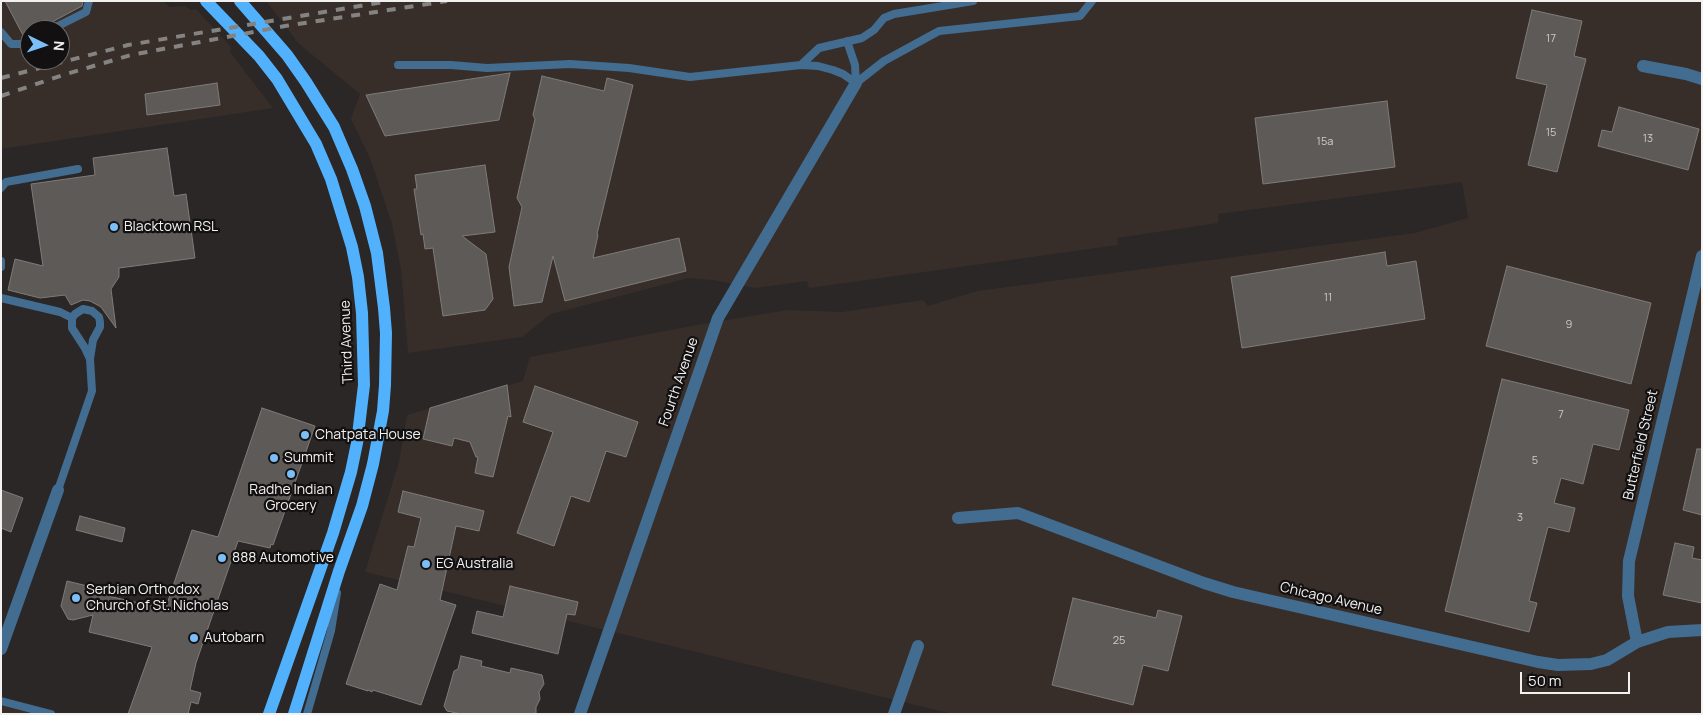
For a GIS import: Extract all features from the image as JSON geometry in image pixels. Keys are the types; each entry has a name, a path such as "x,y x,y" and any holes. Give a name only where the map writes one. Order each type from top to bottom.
{"main road":[{"name":"Third Avenue","path":"206,1 259,56 277,79 316,144 331,179 352,247 362,312 364,385 357,443 351,472 333,533 269,714"},
{"path":"240,1 287,55 334,127 365,206 377,253 386,333 386,376 383,411 367,488 294,714"}],"street":[{"path":"1643,66 1702,79"},
{"name":"Fourth Avenue","path":"580,714 718,318 856,83"},
{"name":"Butterfield Street","path":"1637,642 1628,596 1629,561 1702,256"},
{"path":"1,649 4,634 58,490"},
{"name":"Chicago Avenue","path":"958,518 1018,513 1204,583 1538,662 1558,665 1591,664 1607,660 1637,642 1668,632 1702,630"},
{"path":"894,714 918,646"}],"lane":[{"path":"70,20 86,12 89,1"},
{"path":"801,65 819,48 862,38 874,30 884,18 894,14 973,1"},
{"path":"856,83 884,61 939,31 1080,16 1092,1"},
{"path":"1,32 11,44 20,44"},
{"path":"847,41 855,65 856,83"},
{"path":"398,65 451,65 487,68 570,64 629,68 690,77 801,65 818,66 833,70 856,83"},
{"path":"1,188 6,182 78,169"},
{"path":"1,261 1,268"},
{"path":"1,298 60,312 72,318"},
{"path":"58,490 91,396 93,385 90,359 93,340 100,326 99,317 88,309 78,311 72,318 72,328 90,359"},
{"path":"307,714 331,631 339,571"},
{"path":"1,701 51,714"}],"shaded area":[{"path":"1,1 163,1 170,7 185,6 191,10 196,9 231,47 230,52 273,108 1,149"},
{"path":"266,1 1702,1 1702,714 953,714 365,572 399,462 407,415 523,381 530,357 691,326 788,310 842,312 923,300 928,306 977,291 1415,233 1468,218 1462,182 1218,214 1218,223 1117,238 1118,245 809,288 807,281 755,288 713,280 689,278 551,314 522,337 408,353 401,269 392,224 370,158 351,119 360,94 299,44"},
{"path":"3,701 47,714 1,714"}],"building":[{"path":"5,1 83,1 82,6 56,20 20,20 20,29"},
{"path":"1532,10 1582,21 1574,56 1586,59 1557,172 1528,165 1547,85 1516,78"},
{"path":"510,73 499,120 385,136 366,95"},
{"path":"542,76 604,91 607,78 633,85 597,234 593,258 679,238 686,271 565,301 553,256 542,302 514,306 509,267 522,207 517,198 535,119 533,115"},
{"path":"217,83 220,105 147,115 145,94"},
{"path":"1387,101 1395,167 1263,184 1255,118"},
{"path":"1619,107 1699,129 1688,170 1598,146 1602,130 1612,132"},
{"name":"Blacktown RSL","path":"167,148 174,196 186,194 195,258 119,268 119,277 111,289 116,328 101,307 90,301 83,300 71,305 65,295 40,298 8,290 15,259 43,266 31,184 95,175 93,158"},
{"path":"485,165 495,232 462,236 486,254 493,299 485,310 443,316 433,248 425,249 423,234 421,235 414,189 417,189 415,175"},
{"path":"1385,252 1387,266 1416,261 1425,319 1242,348 1231,277"},
{"path":"1507,266 1651,303 1631,384 1486,346"},
{"path":"1502,379 1629,410 1619,450 1593,444 1583,484 1561,478 1554,503 1575,508 1569,532 1548,527 1529,601 1537,603 1529,632 1445,611"},
{"path":"507,385 511,417 508,416 493,477 475,473 478,457 476,457 470,442 454,438 452,446 423,439 430,408"},
{"path":"535,386 638,422 626,457 606,451 589,502 571,496 554,546 517,533 553,432 523,422"},
{"path":"262,408 315,426 273,545 271,544 270,548 238,541 196,663 190,690 201,693 198,704 191,702 188,714 128,714 152,647 89,632 93,615 73,620 68,619 61,606 67,581 108,591 108,596 148,605 149,600 167,604 192,530 218,537"},
{"path":"1697,449 1702,449 1702,515 1683,510"},
{"path":"1,490 23,498 11,532 1,528"},
{"path":"403,491 484,511 479,531 456,526 440,600 456,605 421,705 373,690 372,692 346,684 380,584 397,590 408,546 414,547 421,518 398,512"},
{"path":"80,516 125,528 122,542 76,530"},
{"path":"1675,543 1694,547 1692,558 1702,560 1702,603 1663,595"},
{"path":"510,586 578,602 575,615 567,614 558,654 472,633 477,611 503,617"},
{"path":"1073,598 1156,618 1158,610 1182,616 1168,671 1143,665 1133,705 1052,685"},
{"path":"461,656 482,661 481,666 510,673 511,668 542,675 544,684 539,692 540,699 536,707 536,714 461,714 447,711 444,706 454,671 458,669"}],"railway":[{"path":"1,78 128,45 389,1"},
{"path":"1,96 131,55 285,26 447,1"}],"place":[{"name":"Blacktown RSL","path":"114,227"},
{"name":"Chatpata House","path":"305,435"},
{"name":"Summit","path":"274,458"},
{"name":"Radhe Indian Grocery","path":"291,474"},
{"name":"888 Automotive","path":"222,558"},
{"name":"EG Australia","path":"426,564"},
{"name":"Serbian Orthodox Church of St. Nicholas","path":"76,598"},
{"name":"Autobarn","path":"194,638"}]}
